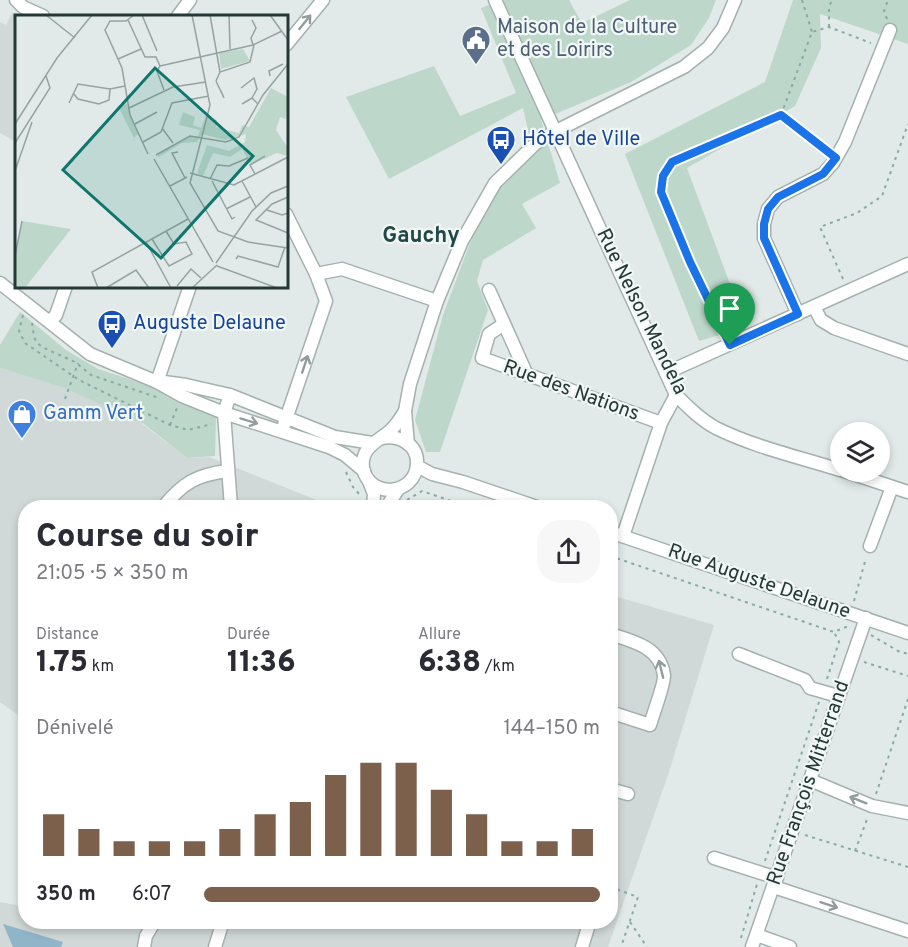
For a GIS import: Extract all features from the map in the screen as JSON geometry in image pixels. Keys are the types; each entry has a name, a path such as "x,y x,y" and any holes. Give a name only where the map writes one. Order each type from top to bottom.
{"street":[{"path":"16,0 23,7 40,15"},
{"path":"179,15 190,0"},
{"path":"288,43 323,0"},
{"name":"Rue Nelson Mandela","path":"495,0 676,395 698,416 715,427 742,439 830,466"},
{"path":"391,500 398,489 411,480 417,466 416,458 408,444 405,411 410,384 437,301 462,241 495,183 536,143 684,67 708,48 723,28 735,0"},
{"path":"798,314 764,238 764,224 768,209 778,197 823,174 836,158 845,142 890,30"},
{"path":"284,425 326,301 316,274 288,218"},
{"path":"666,373 908,264"},
{"path":"316,274 342,269 437,301"},
{"path":"0,283 83,350 157,382 224,417 284,425 335,438 377,440 396,437 408,444"},
{"path":"50,322 56,315 65,288"},
{"path":"157,382 189,288"},
{"path":"489,290 527,375"},
{"path":"814,307 821,320 834,328 908,354"},
{"name":"Rue des Nations","path":"504,324 489,334 482,358 661,423"},
{"path":"157,382 186,385 230,395 345,455 382,489 398,489"},
{"path":"230,395 224,417 230,500"},
{"path":"618,529 661,423 676,395"},
{"path":"374,500 374,494 366,476 364,456 377,440 394,428 405,411"},
{"path":"417,466 432,474 516,500"},
{"path":"170,500 185,484 201,476 227,471"},
{"name":"Rue Nelson Mandela","path":"877,482 908,492"},
{"path":"870,546 892,487"},
{"name":"Rue Auguste Delaune","path":"618,535 908,633"},
{"name":"Rue François Mitterrand","path":"750,942 793,832 866,618"},
{"path":"618,637 647,648 658,657 664,676 650,725 618,715"},
{"path":"739,654 805,680 810,688 838,696"},
{"path":"810,780 872,806 908,813"},
{"path":"618,791 628,794"},
{"path":"714,858 761,873 775,882 908,931"},
{"path":"144,947 150,929"},
{"path":"214,947 220,929"},
{"path":"582,947 588,929"},
{"path":"750,942 790,947"}],"path":[{"path":"730,345 672,221 661,192 663,176 672,162 781,115 812,32 802,0"},
{"path":"829,27 829,8 832,0"},
{"path":"888,0 884,11 890,30"},
{"path":"812,32 829,27 883,47"},
{"path":"781,115 836,158"},
{"path":"849,292 820,227 857,213 882,196 908,124"},
{"path":"29,305 21,318 19,331 26,343 73,376 170,424 188,430 224,417"},
{"path":"65,399 83,350"},
{"path":"846,627 870,546"},
{"path":"618,559 834,632 846,627 873,636 898,651 908,654"},
{"path":"750,942 741,933 839,642 834,632"},
{"path":"864,662 908,676"},
{"path":"855,851 908,699"},
{"path":"793,832 908,867"},
{"path":"618,890 638,897 621,947"},
{"path":"630,922 647,947"}],"shaded area":[{"path":"12,13 17,15 15,141 0,133 0,22 6,25"},
{"path":"0,368 64,388 137,420 187,458 209,457 316,500 18,500 18,715 0,702"},
{"path":"618,597 714,625 669,772 618,918"},
{"path":"0,902 18,906 18,929 614,929 608,947 0,947"}],"green space":[{"path":"502,0 569,0 582,23 630,0 716,0 709,18 691,45 631,82 541,120 560,183 522,204 536,228 483,260 477,281 488,310 440,452 426,452 415,420 443,315 473,235 497,192 533,152 523,108 389,179 346,97 434,66 460,116 516,93 481,8"},
{"path":"793,0 908,0 908,44 820,14 821,48 795,106 687,168 746,327 699,341 625,154 765,82"},
{"path":"20,312 66,350 98,369 163,390 216,415 215,456 187,458 144,424 64,388 0,368 0,345"}],"water":[{"path":"3,924 63,942 61,947 13,947"}],"place":[{"name":"Maison de la Culture et des Loirirs","path":"476,66"},
{"name":"Hôtel de Ville","path":"501,166"},
{"name":"Auguste Delaune","path":"112,350"},
{"name":"Gamm Vert","path":"22,440"}],"district":[{"name":"Gauchy","path":"421,236"}],"route":[{"path":"781,115 836,158 823,174 778,197 768,209 764,224 764,238 798,314 730,345 672,221 661,192 661,185 663,176 672,162 781,115"}]}
